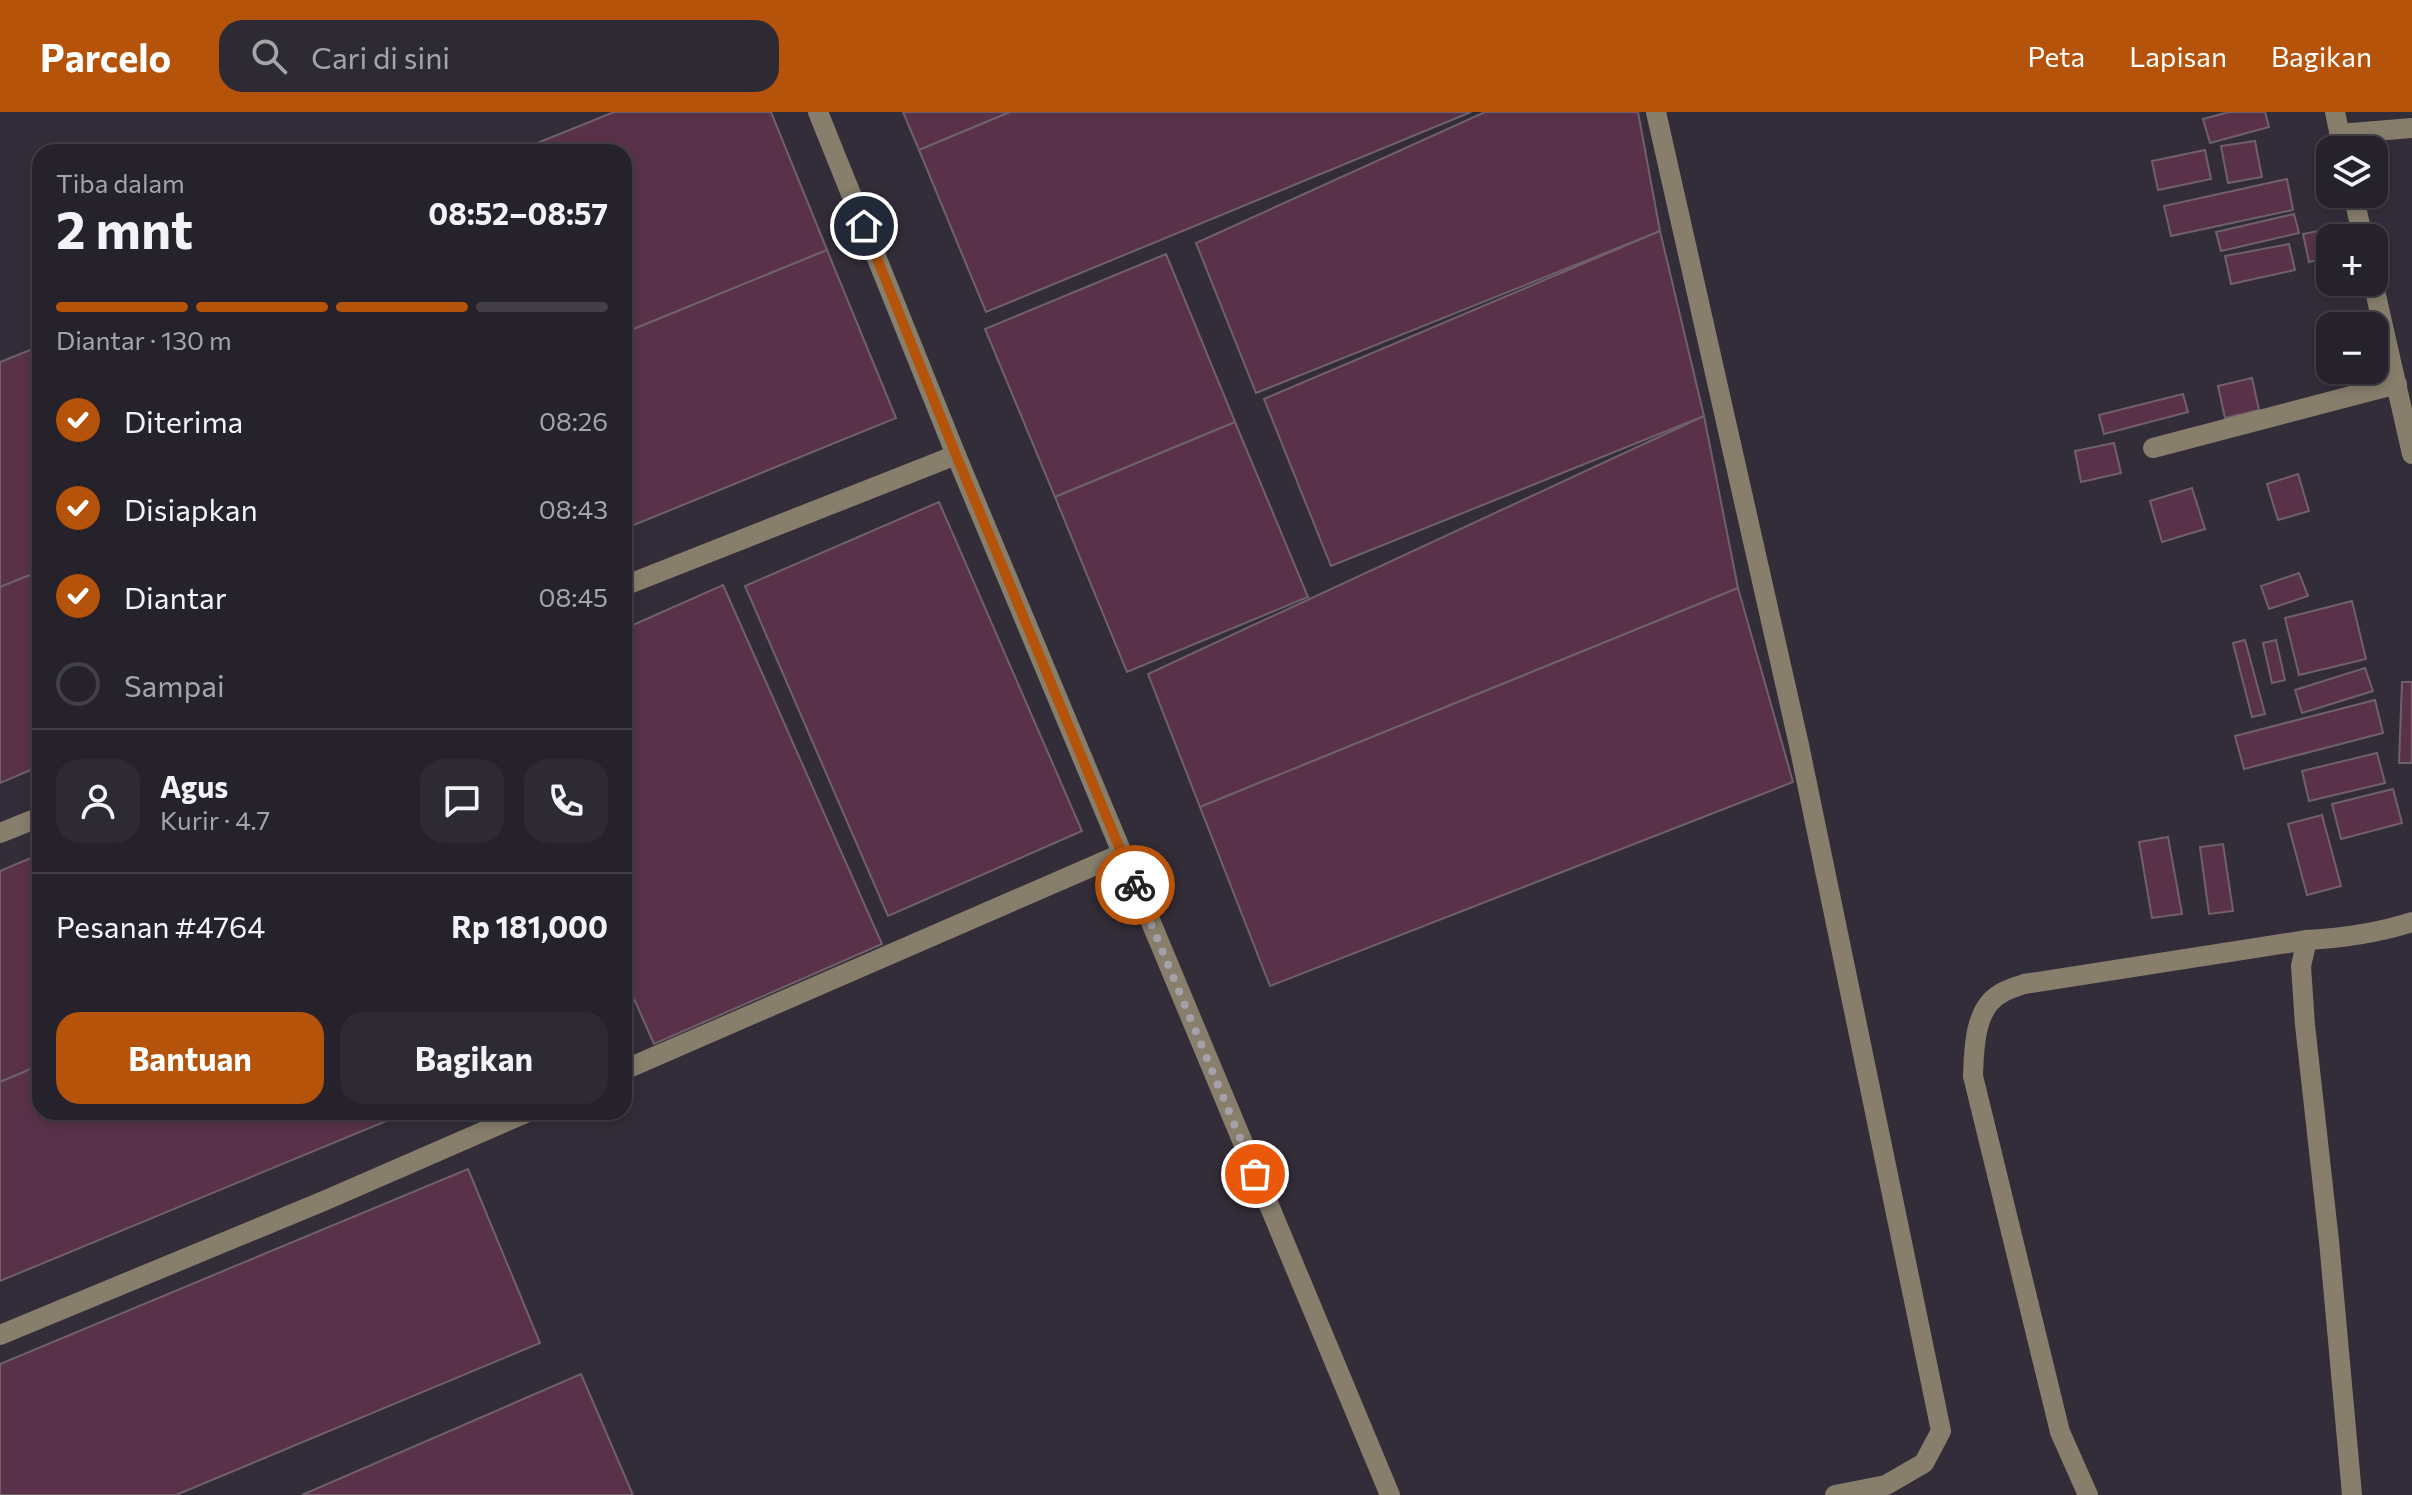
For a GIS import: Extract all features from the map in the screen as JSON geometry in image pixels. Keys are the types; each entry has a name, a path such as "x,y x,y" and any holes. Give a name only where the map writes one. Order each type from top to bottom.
{"street":[{"path":"818,112 1121,854 1390,1495"},
{"path":"1656,112 1799,745 1941,1431 1924,1463 1886,1485 1835,1495"},
{"path":"2335,112 2340,136"},
{"path":"2371,136 2412,128"},
{"path":"2376,296 2412,454"},
{"path":"2153,448 2397,384"},
{"path":"632,583 956,455"},
{"path":"0,833 32,820"},
{"path":"632,1067 1121,854"},
{"path":"2088,1495 2060,1432 1973,1076 1974,1043 1983,1012 1997,995 2024,984 2393,929 2412,922"},
{"path":"2307,940 2301,966 2305,1025 2352,1495"},
{"path":"0,1335 510,1120"}],"building":[{"path":"614,112 771,112 827,250 632,330 632,144 535,144"},
{"path":"903,112 1010,112 919,150"},
{"path":"1010,112 1471,112 986,312 919,150"},
{"path":"1485,112 1638,112 1660,231 1256,393 1196,243"},
{"path":"2229,112 2265,112 2269,127 2210,143 2203,119"},
{"path":"2255,141 2262,177 2228,183 2221,146"},
{"path":"2205,150 2211,179 2158,190 2152,161"},
{"path":"2287,179 2293,210 2171,236 2164,206"},
{"path":"2294,214 2299,233 2221,251 2216,232"},
{"path":"1660,231 1704,416 1331,566 1264,399"},
{"path":"2316,231 2316,260 2309,262 2303,234"},
{"path":"2289,244 2295,270 2231,284 2225,256"},
{"path":"827,250 896,418 632,526 632,330"},
{"path":"1166,254 1235,422 1055,497 985,329"},
{"path":"32,349 32,574 0,587 0,362"},
{"path":"2252,378 2259,410 2225,418 2218,386"},
{"path":"2183,394 2188,412 2104,434 2099,415"},
{"path":"1704,416 1738,588 1200,807 1148,674"},
{"path":"1235,422 1308,597 1127,672 1055,497"},
{"path":"2114,443 2121,473 2081,482 2075,451"},
{"path":"2298,474 2309,511 2278,520 2267,484"},
{"path":"2192,488 2205,529 2162,542 2150,501"},
{"path":"939,502 1082,831 888,916 745,586"},
{"path":"2299,573 2308,596 2269,609 2261,586"},
{"path":"32,574 32,769 0,783 0,587"},
{"path":"723,585 882,944 654,1044 632,994 632,625"},
{"path":"1738,588 1793,782 1270,986 1200,807"},
{"path":"2352,601 2366,659 2299,675 2285,618"},
{"path":"2245,640 2265,714 2252,717 2233,643"},
{"path":"2276,640 2285,680 2272,683 2263,643"},
{"path":"2365,668 2373,691 2302,713 2295,690"},
{"path":"2402,682 2412,682 2412,763 2399,763"},
{"path":"2375,700 2383,733 2244,769 2235,736"},
{"path":"2377,753 2385,783 2309,801 2302,771"},
{"path":"2393,789 2402,823 2341,839 2332,804"},
{"path":"2322,815 2341,886 2307,895 2288,824"},
{"path":"2168,837 2182,914 2152,918 2139,842"},
{"path":"2223,844 2233,911 2209,914 2200,847"},
{"path":"32,857 32,1068 0,1082 0,871"},
{"path":"32,1068 32,1120 389,1120 0,1281 0,1082"},
{"path":"468,1169 540,1343 176,1495 0,1495 0,1364"},
{"path":"581,1374 633,1495 302,1495"}],"way so far":[{"path":"1135,885 1255,1174"}],"route":[{"path":"864,226 1135,885"}]}
